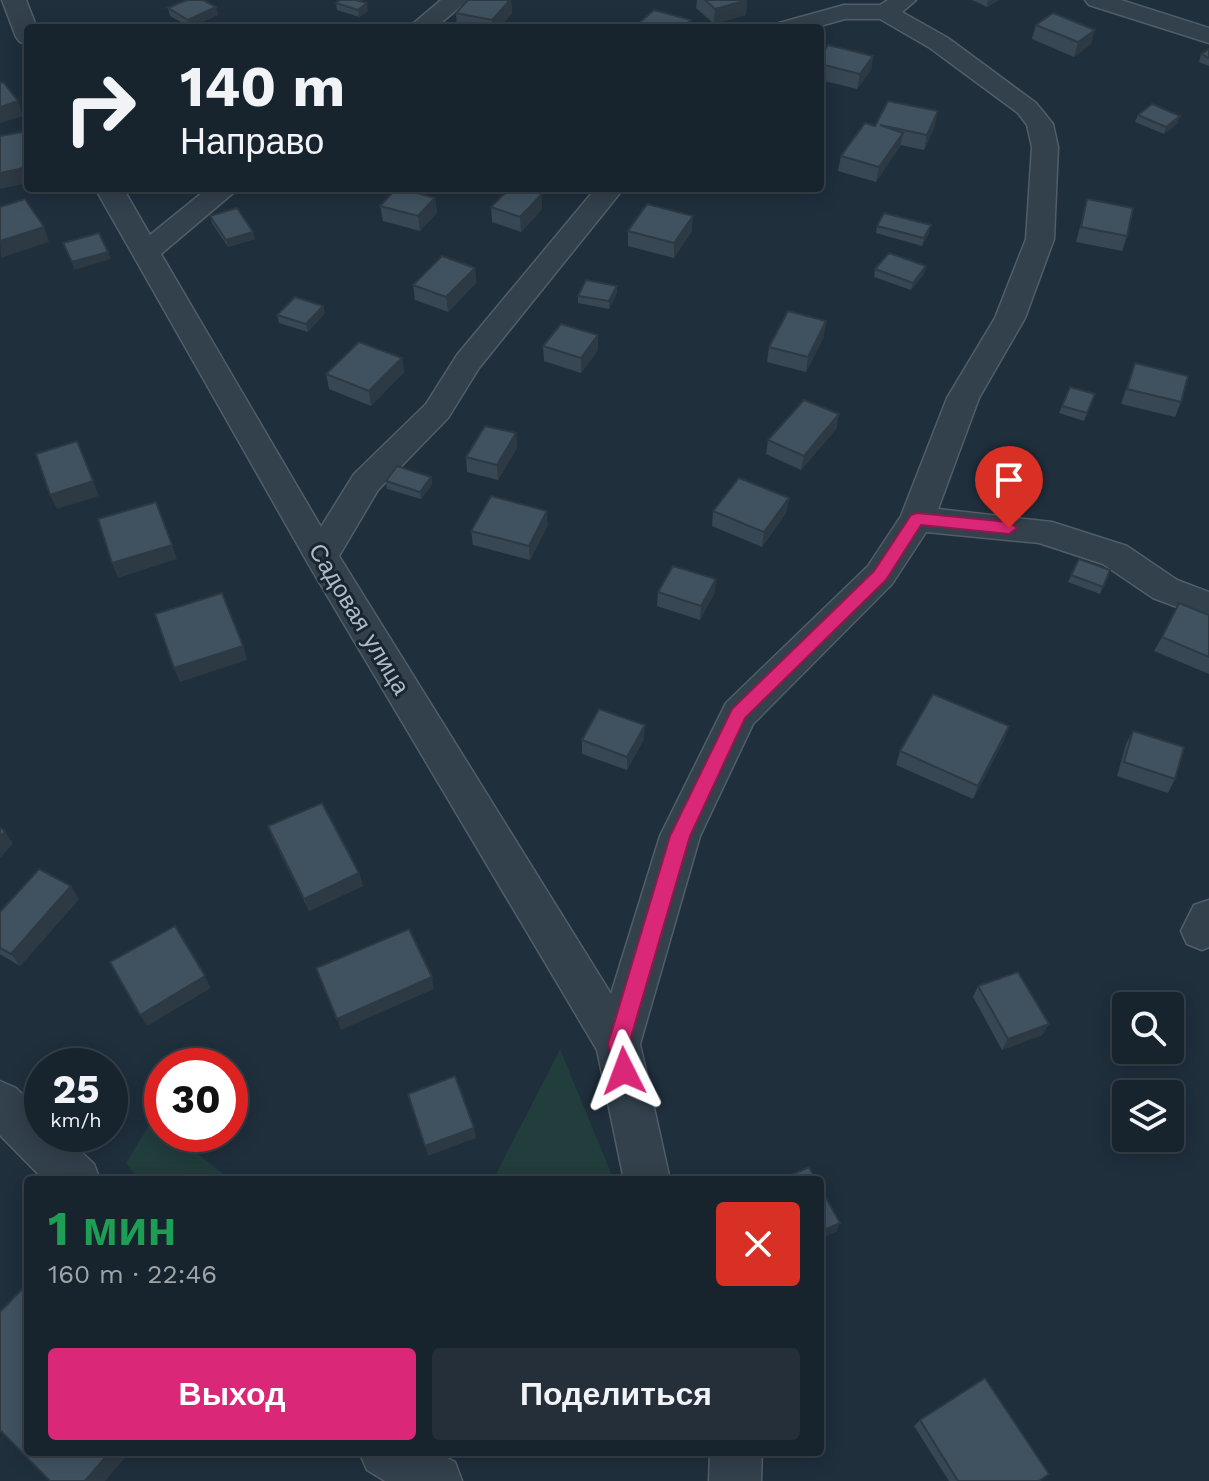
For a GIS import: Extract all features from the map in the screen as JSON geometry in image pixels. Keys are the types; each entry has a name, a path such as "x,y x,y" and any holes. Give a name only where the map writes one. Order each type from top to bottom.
{"street":[{"path":"14,0 24,26"},
{"path":"425,24 456,0"},
{"path":"1097,0 1209,36"},
{"path":"646,1176 618,1044 680,836 739,714 880,575 917,519 963,398 1010,318 1040,239 1045,147 1040,124 1027,108 894,6 844,12 801,24"},
{"path":"1176,25 1201,7"},
{"name":"Садовая улица","path":"111,192 321,556 618,1044"},
{"path":"146,253 220,192"},
{"path":"321,556 366,482 437,411 468,362 607,192"},
{"path":"917,519 1040,531 1115,555 1165,589 1209,606"},
{"path":"0,1103 73,1176"},
{"path":"735,1481 736,1456"}],"green space":[{"path":"560,1049 612,1176 495,1176"},
{"path":"144,1134 144,1152 195,1152 226,1176 136,1176 126,1163"}],"building":[{"path":"187,0 203,0 216,7 188,20 168,8"},
{"path":"340,0 367,3 358,10 336,3"},
{"path":"468,0 510,0 492,20 456,13"},
{"path":"705,0 747,0 715,9"},
{"path":"654,10 691,20 687,24 638,24"},
{"path":"1053,13 1095,30 1078,42 1036,25"},
{"path":"828,45 873,56 860,74 824,65 824,50"},
{"path":"3,82 18,101 0,107 0,83"},
{"path":"888,101 938,111 927,135 880,125 903,133 879,167 841,156 865,123 875,126"},
{"path":"1152,104 1180,116 1166,127 1138,115"},
{"path":"24,132 24,168 0,173 0,136"},
{"path":"393,192 412,192 435,198 418,216 380,206"},
{"path":"506,192 542,194 520,217 491,207"},
{"path":"25,199 44,227 0,241 0,207"},
{"path":"1087,199 1133,208 1127,236 1081,227"},
{"path":"647,204 693,216 674,243 628,231"},
{"path":"237,208 253,232 226,240 210,216"},
{"path":"884,213 931,225 924,238 877,226"},
{"path":"99,233 108,252 72,262 63,243"},
{"path":"889,253 926,266 913,283 875,269"},
{"path":"442,256 475,268 446,297 413,285"},
{"path":"586,280 617,286 609,301 578,296"},
{"path":"295,297 323,306 306,324 277,315"},
{"path":"788,311 826,321 808,357 769,347"},
{"path":"561,324 598,335 581,358 543,346"},
{"path":"359,342 402,358 369,391 326,374"},
{"path":"1135,363 1188,376 1181,402 1127,389"},
{"path":"1070,387 1095,394 1087,413 1062,406"},
{"path":"804,400 839,414 804,456 768,440"},
{"path":"485,426 516,433 497,465 466,457"},
{"path":"77,441 93,481 50,495 36,454"},
{"path":"397,466 431,477 420,492 386,481"},
{"path":"739,478 789,498 764,532 713,511"},
{"path":"491,496 547,511 529,546 471,531"},
{"path":"156,502 172,545 112,563 98,519"},
{"path":"1079,559 1110,570 1103,587 1071,575"},
{"path":"673,566 716,579 701,606 658,592"},
{"path":"222,593 243,646 174,668 155,614"},
{"path":"1179,603 1209,615 1209,657 1162,637"},
{"path":"933,694 1009,726 978,786 900,751"},
{"path":"599,709 645,725 627,757 582,740"},
{"path":"1133,731 1184,747 1175,779 1124,762"},
{"path":"322,803 359,873 304,899 268,826"},
{"path":"39,869 71,886 11,954 0,948 0,912"},
{"path":"175,926 205,976 140,1015 110,962"},
{"path":"409,929 432,977 337,1019 316,968"},
{"path":"1018,972 1049,1024 1008,1039 978,986"},
{"path":"455,1076 474,1128 425,1146 408,1094"},
{"path":"809,1167 814,1176 789,1176"},
{"path":"824,1194 840,1223 824,1230"},
{"path":"24,1287 24,1454 0,1430 0,1312"},
{"path":"985,1378 1049,1474 1039,1481 958,1481 920,1420"},
{"path":"25,1456 107,1456 85,1481 50,1481"}],"route":[{"path":"624,1071 618,1044 680,836 739,714 880,575 917,519 1009,528"}]}
